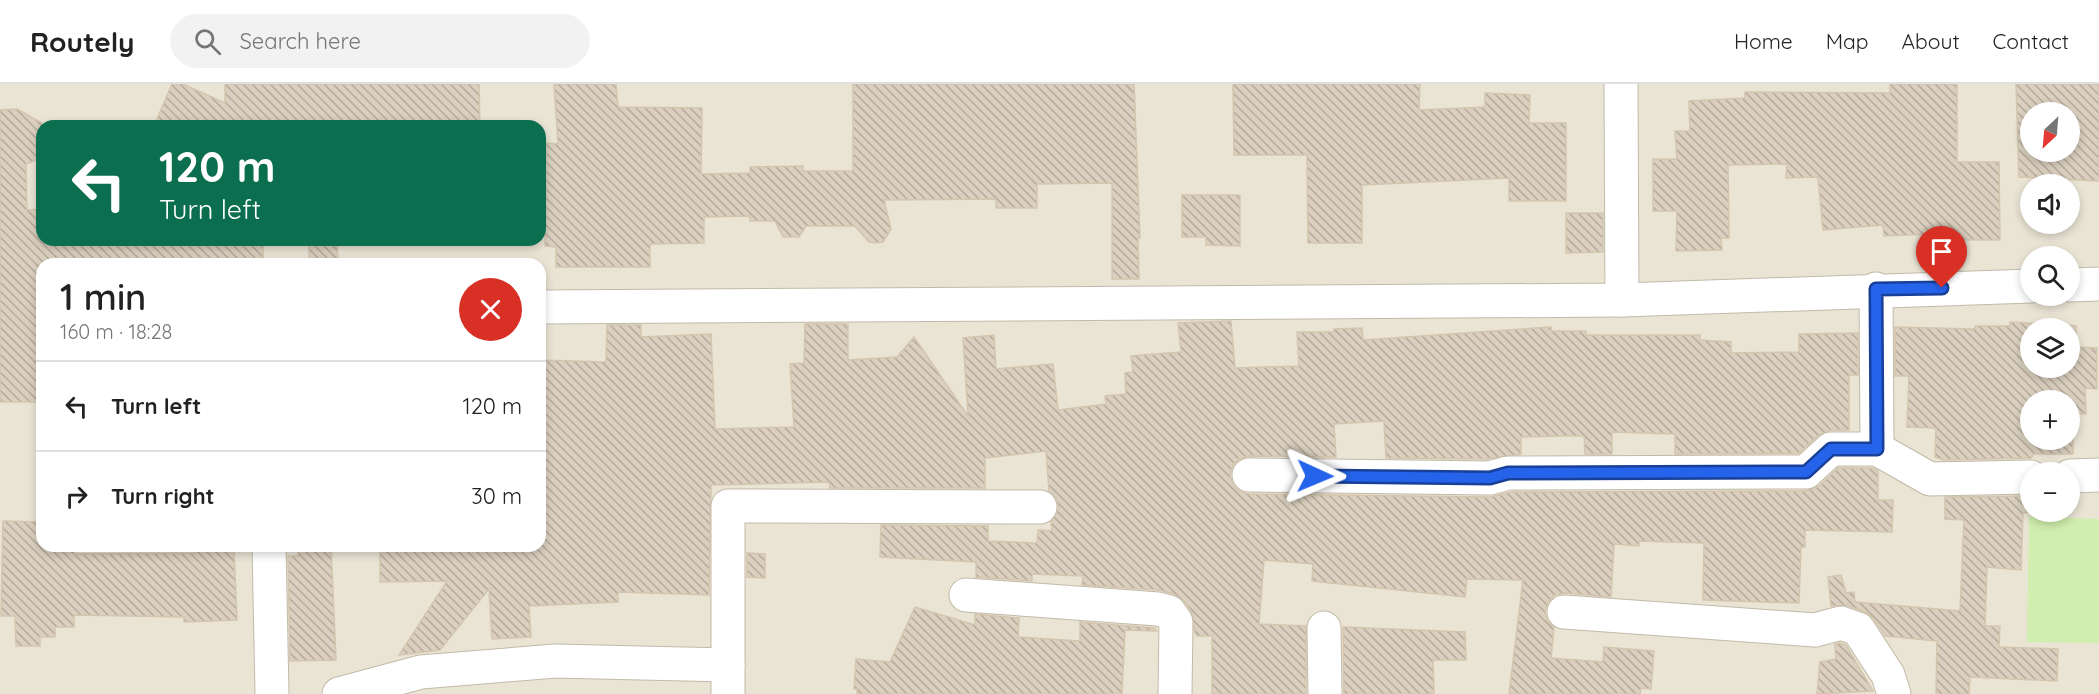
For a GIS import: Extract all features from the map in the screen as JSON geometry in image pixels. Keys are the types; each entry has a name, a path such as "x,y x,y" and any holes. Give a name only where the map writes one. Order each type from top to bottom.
{"street":[{"path":"1621,84 1622,300"},
{"path":"2080,285 2099,284"},
{"path":"546,307 1622,300 1876,289 2020,286"},
{"path":"1876,289 1877,449"},
{"path":"1249,475 1490,478 1508,473 1806,472 1831,449 1877,449 1930,479 2020,477"},
{"path":"2080,476 2099,475"},
{"path":"339,694 421,672 555,661 728,680 728,506 1040,507"},
{"path":"269,552 272,694"},
{"path":"966,596 1158,609 1169,612 1176,622 1175,694"},
{"path":"1563,612 1815,630 1840,623 1858,628 1888,675 1894,694"},
{"path":"1324,628 1324,694"}],"shaded area":[{"path":"0,84 2099,84 2099,694 0,694"}],"green space":[{"path":"2080,518 2099,519 2099,643 2027,642 2029,522 2080,522"}],"building":[{"path":"172,84 183,84 225,103 225,84 479,84 480,120 157,120"},
{"path":"554,84 616,84 618,107 702,108 701,174 750,173 750,167 803,166 803,171 853,171 853,84 1134,84 1140,238 1138,238 1139,279 1112,279 1112,183 1037,184 1037,208 996,208 996,199 884,200 891,229 883,242 876,243 869,242 855,226 806,226 799,237 783,237 775,221 750,221 750,216 704,217 704,243 650,244 650,267 556,267 556,247 545,246 546,143 558,144"},
{"path":"1233,84 1420,84 1419,110 1485,107 1485,93 1530,95 1529,123 1566,123 1566,201 1509,201 1509,178 1362,185 1362,243 1308,243 1307,155 1234,155"},
{"path":"1890,84 1957,84 1957,162 1999,162 2000,240 1936,240 1936,234 1884,236 1883,225 1823,230 1818,177 1786,178 1787,164 1728,165 1729,238 1721,238 1722,250 1676,251 1677,211 1653,211 1653,159 1677,159 1675,131 1690,131 1689,101 1745,98 1745,92 1890,93"},
{"path":"2016,84 2099,84 2099,181 2080,180 2080,174 2020,174 2020,177"},
{"path":"17,109 37,120 36,160 26,164 27,210 36,209 36,246 263,246 263,258 36,258 36,402 0,402 0,110"},
{"path":"1182,195 1240,195 1240,246 1206,245 1206,237 1182,237"},
{"path":"1566,213 1603,213 1603,252 1566,253"},
{"path":"308,246 337,246 338,258 310,258"},
{"path":"1231,321 1235,368 1299,366 1297,332 1334,332 1334,329 1362,328 1363,340 1551,327 1551,331 1586,331 1586,335 1700,335 1700,340 1731,342 1731,353 1799,352 1799,334 1858,333 1858,375 1849,375 1849,430 1831,430 1819,435 1799,453 1675,454 1675,434 1612,432 1612,454 1585,454 1584,436 1560,436 1521,437 1521,454 1488,459 1386,458 1384,421 1334,424 1336,457 1249,456 1239,459 1233,465 1230,475 1233,485 1239,491 1249,494 1490,497 1511,492 1806,491 1819,486 1838,468 1872,468 1878,471 1878,500 1893,500 1892,532 1805,530 1805,547 1801,547 1799,603 1703,600 1704,543 1639,541 1639,546 1614,544 1611,597 1565,593 1555,595 1548,602 1545,611 1547,620 1554,628 1551,658 1603,662 1604,647 1654,651 1651,689 1641,688 1640,694 1509,694 1523,580 1467,579 1465,597 1312,581 1313,564 1264,560 1259,624 1306,626 1306,694 1212,694 1212,636 1197,636 1191,611 1184,601 1174,594 1159,590 1082,585 1083,576 1032,574 1032,581 976,577 976,562 880,557 881,525 988,526 988,541 1037,543 1038,530 1052,531 1051,522 1059,508 1056,498 1049,491 1046,451 985,458 985,488 830,488 829,482 711,485 709,595 618,592 618,602 529,606 531,637 492,639 489,589 440,650 399,655 447,581 380,582 380,552 546,552 546,360 606,362 607,325 641,325 641,337 711,334 715,429 794,427 790,364 804,363 805,324 848,324 848,360 897,357 914,337 968,416 963,338 994,335 996,369 1053,364 1058,410 1106,404 1105,396 1126,394 1125,373 1133,372 1131,356 1181,352 1178,323"},
{"path":"2010,322 2020,323 2020,378 2080,378 2080,347 2097,348 2097,389 2085,388 2086,414 2080,414 2080,390 2020,390 2020,450 2073,450 2073,454 2034,454 2031,458 1944,460 1935,457 1936,428 1907,427 1909,376 1895,376 1895,327 1975,329 1975,326 2010,326"},
{"path":"2020,496 2020,522 2023,522 2021,570 1987,567 1985,626 2000,626 1999,647 2058,649 2057,681 1970,677 1969,694 1936,694 1937,641 1885,636 1874,619 1865,612 1847,605 1831,606 1828,577 1841,575 1846,593 1854,592 1855,602 1960,611 1964,520 1945,519 1945,497"},
{"path":"3,521 36,522 36,552 74,552 74,554 234,552 237,620 184,622 184,617 74,615 74,627 55,627 55,637 40,637 40,646 16,646 15,616 1,616"},
{"path":"298,552 331,552 336,660 290,661 288,556 298,556"},
{"path":"747,553 765,554 765,578 747,577"},
{"path":"915,607 975,625 975,614 1019,618 1018,637 1080,641 1080,622 1155,628 1157,631 1125,630 1122,694 857,694 857,689 854,689 856,659 890,662"},
{"path":"1343,627 1465,632 1466,660 1433,660 1434,694 1344,694"},
{"path":"1835,644 1846,645 1873,691 1817,694 1820,662 1836,659"}],"route":[{"path":"1315,476 1490,478 1508,473 1806,472 1831,449 1877,449 1876,289 1942,288"}]}
